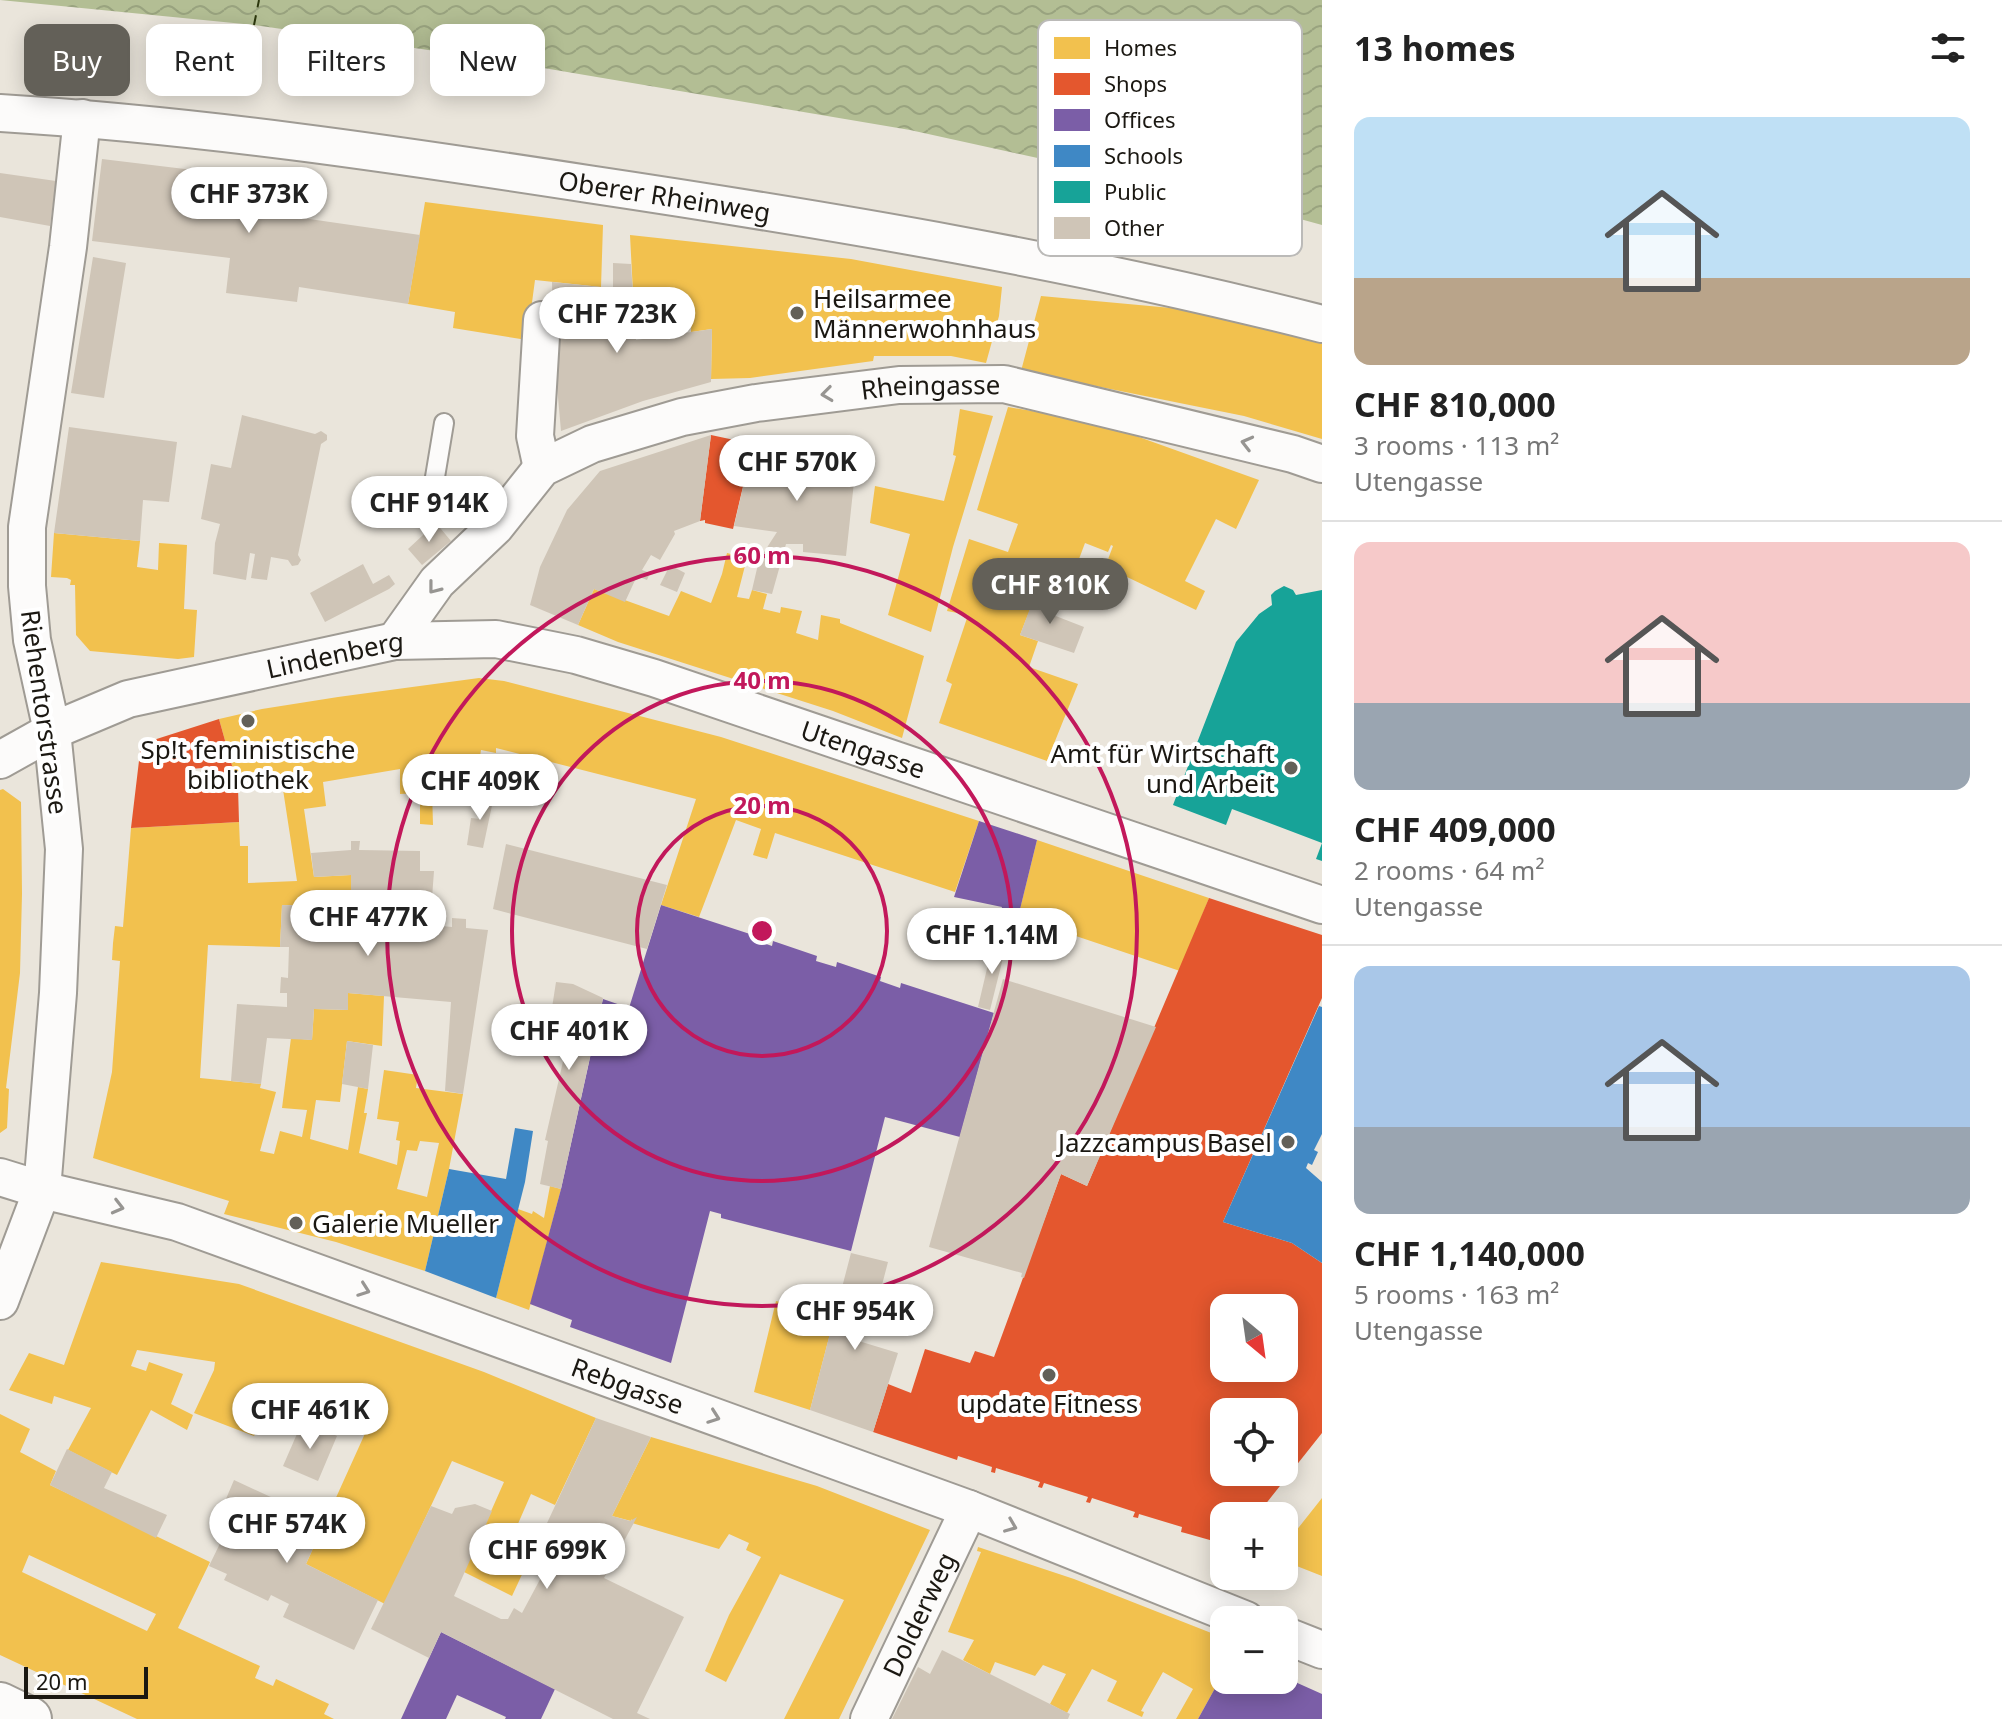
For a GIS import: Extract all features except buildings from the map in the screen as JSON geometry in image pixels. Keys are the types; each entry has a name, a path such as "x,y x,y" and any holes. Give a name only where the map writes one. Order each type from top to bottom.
{"street":[{"name":"Oberer Rheinweg","path":"0,113 82,118 334,145 814,217 1025,256 1322,324"},
{"name":"Riehentorstrasse","path":"0,1301 42,1190 58,993 64,849 52,731 32,640 27,586 27,527 68,247 82,118"},
{"path":"542,320 535,436 542,468"},
{"name":"Rheingasse","path":"542,468 592,444 697,414 756,403 899,385 1004,384 1293,454 1322,464"},
{"name":"Lindenberg","path":"0,760 52,731 128,699 395,641 437,582 495,527 542,468"},
{"name":"Utengasse","path":"395,641 496,639 576,655 669,683 1322,905"},
{"name":"Rebgasse","path":"0,1177 177,1222 969,1509 1211,1606"},
{"name":"Dolderweg","path":"869,1719 969,1509"},
{"path":"1298,1641 1322,1650"},
{"path":"0,1705 29,1719"}],"lane":[{"path":"444,423 431,501 495,527"}],"water":[{"path":"0,0 1322,0 1322,225 1302,220 1302,20 1038,20 1038,158 910,130 545,68 545,24 430,24 430,50 414,48 414,24 278,24 278,28 262,24"}],"ferry route":[{"path":"254,24 259,0"}],"place":[{"name":"Heilsarmee Männerwohnhaus","path":"797,313"},
{"name":"Sp!t feministische bibliothek","path":"248,721"},
{"name":"Amt für Wirtschaft und Arbeit","path":"1291,768"},
{"name":"Jazzcampus Basel","path":"1288,1142"},
{"name":"Galerie Mueller","path":"296,1223"},
{"name":"update Fitness","path":"1049,1375"}]}
